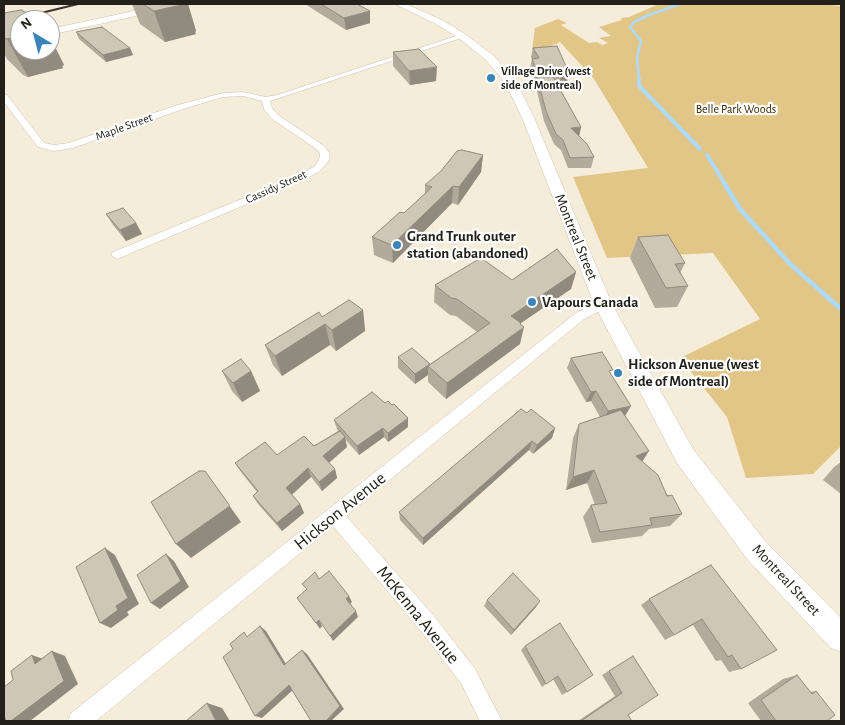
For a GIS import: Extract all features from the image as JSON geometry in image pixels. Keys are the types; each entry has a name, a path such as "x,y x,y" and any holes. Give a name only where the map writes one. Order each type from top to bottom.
{"main road":[{"path":"60,30 176,4"},
{"name":"Montreal Street","path":"399,4 439,22 462,36 490,58 511,83 529,120 603,304 685,456 756,550 841,638"}],"street":[{"path":"266,99 278,97 462,36"},
{"name":"Maple Street","path":"4,97 40,145 54,148 70,146 177,108 223,95 243,94 266,99"},
{"name":"Cassidy Street","path":"117,255 318,168 324,160 325,154 321,148 275,117 268,109 266,99"},
{"name":"Hickson Avenue","path":"79,721 580,316 603,304"},
{"name":"McKenna Avenue","path":"334,515 427,624 468,676 491,721"}],"green space":[{"name":"Belle Park Woods","path":"659,4 817,4 841,6 841,446 813,474 746,478 727,417 680,358 760,319 713,253 607,258 573,177 648,168 594,79 560,42 538,52 532,50 535,28 558,19 567,23 561,25 589,43 597,42 603,45 608,43 599,38 611,36 599,27 622,20 621,18 629,17"}],"building":[{"path":"143,4 186,4 154,11"},
{"path":"321,4 357,4 370,11 344,18"},
{"path":"10,12 10,38 7,39 4,38 4,13"},
{"path":"102,27 130,48 103,55 76,32"},
{"path":"557,46 569,73 539,76 532,59 539,58 533,48"},
{"path":"419,49 437,67 409,71 393,52"},
{"path":"537,77 553,77 581,127 571,128 587,144 594,157 570,158 563,140 556,134 546,111"},
{"path":"462,150 483,155 459,187 453,186 392,245 372,237 400,212 404,213 432,187 425,185 441,171 457,151"},
{"path":"123,208 136,223 120,230 106,214"},
{"path":"668,235 685,263 675,264 688,286 666,288 638,237"},
{"path":"557,249 576,272 511,316 524,327 447,383 428,366 490,323 457,299 451,298 435,285 481,258 512,280"},
{"path":"349,300 363,310 332,330 325,324 275,356 265,345 319,312 322,317"},
{"path":"412,348 430,364 415,374 398,357"},
{"path":"602,352 613,370 609,371 631,406 608,411 596,391 591,392 571,358"},
{"path":"241,359 251,371 233,383 222,371"},
{"path":"372,392 385,403 388,401 392,405 394,404 408,418 388,433 383,428 357,446 334,420"},
{"path":"521,409 527,413 531,409 555,428 537,445 532,441 423,538 399,512"},
{"path":"621,410 649,451 636,456 658,475 667,496 672,495 682,514 650,518 652,525 600,532 591,505 607,503 594,470 573,477 579,424"},
{"path":"340,431 345,437 323,456 335,469 319,482 308,468 286,488 300,504 277,523 253,496 258,491 235,463 265,442 277,455 304,436 314,446"},
{"path":"199,471 205,471 230,506 176,544 151,502"},
{"path":"105,548 128,598 116,606 118,610 100,623 76,567"},
{"path":"166,554 181,581 151,603 137,575"},
{"path":"711,565 777,650 741,669 732,655 728,657 702,619 674,635 649,599"},
{"path":"329,571 349,596 346,599 356,611 330,636 319,620 316,623 297,598 307,589 302,584 315,572 319,579"},
{"path":"513,573 540,601 514,630 487,600"},
{"path":"560,623 593,675 567,692 558,676 546,684 525,646"},
{"path":"260,626 284,665 302,650 340,706 326,721 311,721 289,685 255,716 223,657 233,649 230,644 244,632 247,637"},
{"path":"52,651 64,681 11,721 6,721 4,715 4,687 13,680 11,671 32,655 35,664"},
{"path":"633,656 658,695 628,715 632,721 581,721 622,693 609,671"},
{"path":"797,675 812,694 816,691 835,715 827,721 776,721 761,700"},
{"path":"207,703 216,721 186,721"}],"waterway":[{"path":"639,80 637,57 641,41 630,27 634,22 649,15 680,4"},
{"path":"639,80 639,86 700,149"},
{"path":"707,155 725,184"},
{"path":"724,183 740,209 791,265 841,309"}],"railway":[{"path":"4,22 78,4"}],"place":[{"name":"Village Drive (west side of Montreal)","path":"491,78"},
{"name":"Grand Trunk outer station (abandoned)","path":"397,245"},
{"name":"Vapours Canada","path":"532,302"},
{"name":"Hickson Avenue (west side of Montreal)","path":"618,373"}]}
